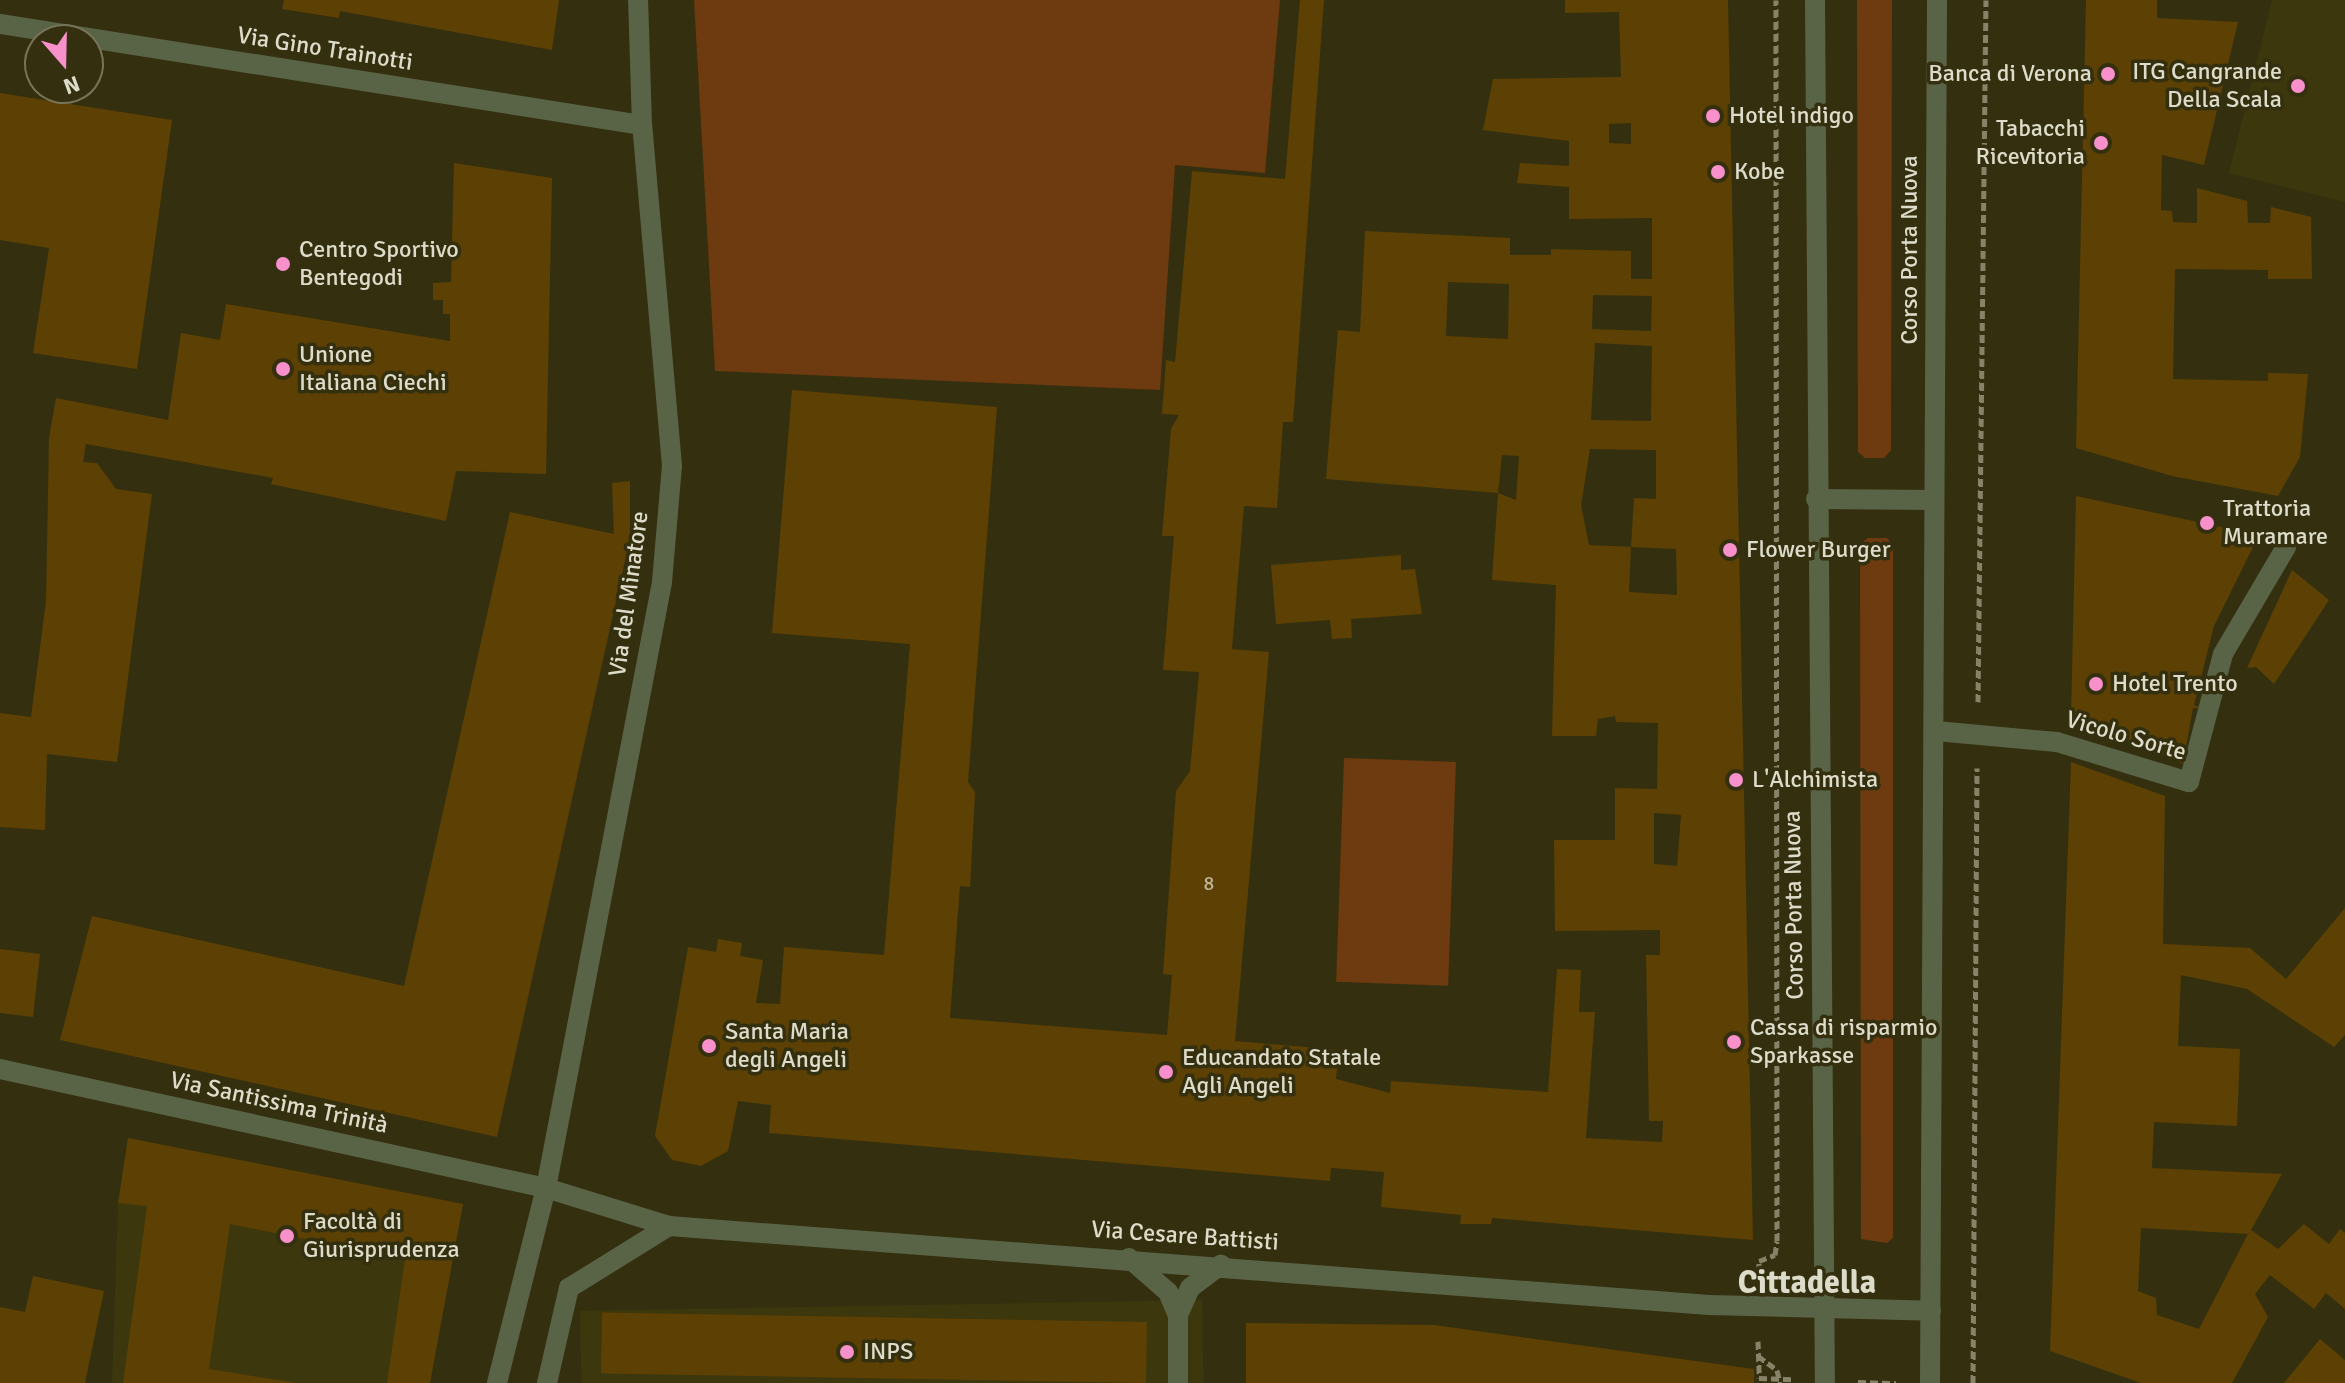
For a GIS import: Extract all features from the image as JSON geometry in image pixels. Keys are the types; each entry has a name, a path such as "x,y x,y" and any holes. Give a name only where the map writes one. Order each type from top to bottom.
{"street":[{"name":"Via del Minatore","path":"497,1383 546,1188 662,582 672,466 642,125 638,0"},
{"name":"Corso Porta Nuova","path":"1815,0 1816,499 1825,1383"},
{"name":"Corso Porta Nuova","path":"1930,1383 1936,731 1937,0"},
{"name":"Via Gino Trainotti","path":"0,24 642,125"},
{"path":"1816,499 1934,500"},
{"name":"Vicolo Sorte","path":"1936,731 2057,742 2189,782 2223,654 2286,547"},
{"name":"Via Santissima Trinità","path":"0,1069 546,1188"},
{"name":"Via Cesare Battisti","path":"546,1188 669,1226 1824,1311"},
{"path":"547,1383 569,1288 669,1226"},
{"path":"1129,1258 1168,1292 1178,1315 1178,1383"},
{"path":"1178,1315 1190,1288 1221,1265"},
{"path":"1824,1311 1931,1311"}],"path":[{"path":"1759,1261 1775,1255 1777,1241 1776,0"},
{"path":"1973,1383 1986,0"},
{"path":"1759,1378 1758,1356 1777,1370 1780,1383"}],"shaded area":[{"path":"694,0 1280,0 1265,173 1175,165 1160,390 715,371"},
{"path":"1857,0 1892,0 1891,450 1884,458 1865,458 1858,452"},
{"name":"ITG Cangrande Della Scala","path":"2272,0 2345,0 2345,202 2229,173"},
{"path":"1868,538 1887,538 1893,545 1893,1238 1887,1243 1861,1239 1860,544"},
{"path":"1344,758 1456,762 1448,986 1336,982"},
{"name":"Facoltà di Giurisprudenza","path":"128,1138 463,1204 430,1383 112,1383 118,1203"},
{"name":"INPS","path":"1202,1300 1203,1383 581,1383 580,1311"}],"building":[{"path":"284,0 559,0 552,50 340,11 339,18 282,9"},
{"path":"1300,0 1324,0 1293,422 1283,422 1277,508 1244,506 1232,649 1269,652 1235,1041 1339,1050 1336,1079 1390,1093 1391,1081 1548,1092 1557,969 1581,970 1579,1012 1595,1012 1586,1138 1662,1142 1663,1121 1649,1121 1646,955 1660,955 1660,930 1555,931 1554,840 1615,840 1615,788 1657,789 1658,723 1616,722 1615,716 1598,719 1596,736 1552,736 1556,585 1492,580 1498,493 1326,479 1338,330 1360,332 1365,231 1510,238 1510,255 1551,255 1551,249 1631,251 1631,279 1652,279 1652,218 1569,219 1569,187 1517,183 1520,163 1569,166 1569,141 1483,130 1493,79 1621,77 1619,12 1565,13 1565,0 1728,0 1753,1240 1492,1218 1491,1224 1460,1224 1461,1215 1381,1207 1384,1172 1331,1168 1330,1181 769,1133 771,1105 738,1101 728,1151 701,1166 672,1160 655,1136 688,947 716,952 718,939 742,943 740,956 763,960 756,1003 780,1004 784,947 884,955 910,644 772,633 792,390 997,407 968,782 975,792 970,887 960,886 950,1018 1167,1035 1172,975 1163,974 1176,791 1190,771 1199,672 1163,670 1174,536 1162,536 1171,429 1179,415 1162,414 1166,360 1175,362 1192,171 1285,179","holes":["1631,123 1631,144 1609,143 1609,124","1448,282 1509,284 1508,339 1446,336","1593,295 1652,296 1651,331 1592,329","1595,343 1652,346 1651,421 1591,420","1590,449 1656,450 1656,499 1634,498 1631,547 1589,545 1581,505","1502,455 1519,456 1516,500 1498,493","1631,547 1676,549 1677,595 1629,592","1654,813 1681,815 1677,866 1654,864"]},
{"path":"2086,0 2157,0 2157,18 2238,22 2204,165 2162,155 2161,210 2172,211 2173,222 2197,223 2197,188 2247,201 2248,223 2270,223 2271,207 2311,217 2312,279 2268,279 2268,270 2175,269 2173,379 2268,381 2268,373 2308,374 2300,457 2278,496 2172,476 2076,448"},
{"path":"0,93 24,97 24,104 70,104 172,120 137,369 33,353 49,248 0,240"},
{"path":"454,163 552,178 546,474 456,471 446,521 271,484 273,478 86,444 83,462 97,463 116,489 152,494 117,762 47,754 45,830 0,827 0,713 31,717 46,601 49,438 56,398 168,420 181,333 220,340 226,304 450,341 450,314 443,314 443,300 433,300 433,283 451,282"},
{"path":"630,481 630,538 497,1137 60,1040 92,916 404,986 510,512 614,534 612,483"},
{"path":"2076,496 2259,535 2214,626 2194,705 2201,708 2193,708 2183,764 2071,716"},
{"path":"1401,555 1401,570 1415,569 1422,614 1351,619 1352,638 1332,639 1330,620 1276,624 1271,565"},
{"path":"2292,570 2329,600 2274,684 2256,667 2247,668"},
{"path":"2071,762 2165,796 2163,944 2250,948 2286,979 2345,908 2345,1035 2334,1047 2247,989 2181,975 2178,1046 2240,1049 2237,1126 2154,1122 2152,1168 2282,1174 2251,1230 2278,1249 2304,1224 2329,1244 2340,1229 2345,1233 2345,1309 2326,1293 2314,1309 2270,1275 2255,1294 2268,1317 2232,1383 2141,1383 2050,1351","holes":["2141,1228 2248,1234 2199,1329 2157,1315 2156,1298 2138,1291"]},
{"path":"0,949 40,954 33,1017 0,1013"},
{"path":"128,1138 463,1204 430,1383 387,1383 405,1259 230,1224 209,1369 297,1383 123,1383 147,1206 118,1203"},
{"path":"33,1276 104,1291 85,1383 0,1383 0,1307 25,1312"},
{"name":"INPS","path":"602,1312 1147,1322 1146,1383 601,1373"},
{"path":"1246,1323 1434,1325 1754,1369 1754,1383 1246,1383"},
{"path":"2320,1339 2345,1360 2345,1383 2284,1383"}],"place":[{"name":"Banca di Verona","path":"2108,74"},
{"name":"ITG Cangrande Della Scala","path":"2298,86"},
{"name":"Hotel indigo","path":"1713,116"},
{"name":"Tabacchi Ricevitoria","path":"2101,143"},
{"name":"Kobe","path":"1718,172"},
{"name":"Centro Sportivo Bentegodi","path":"283,264"},
{"name":"Unione Italiana Ciechi","path":"283,369"},
{"name":"Trattoria Muramare","path":"2207,523"},
{"name":"Flower Burger","path":"1730,550"},
{"name":"Hotel Trento","path":"2096,684"},
{"name":"L'Alchimista","path":"1736,780"},
{"name":"Cassa di risparmio Sparkasse","path":"1734,1042"},
{"name":"Santa Maria degli Angeli","path":"709,1046"},
{"name":"Educandato Statale Agli Angeli","path":"1166,1072"},
{"name":"Facoltà di Giurisprudenza","path":"287,1236"},
{"name":"INPS","path":"847,1352"}],"district":[{"name":"Cittadella","path":"1807,1283"}]}
